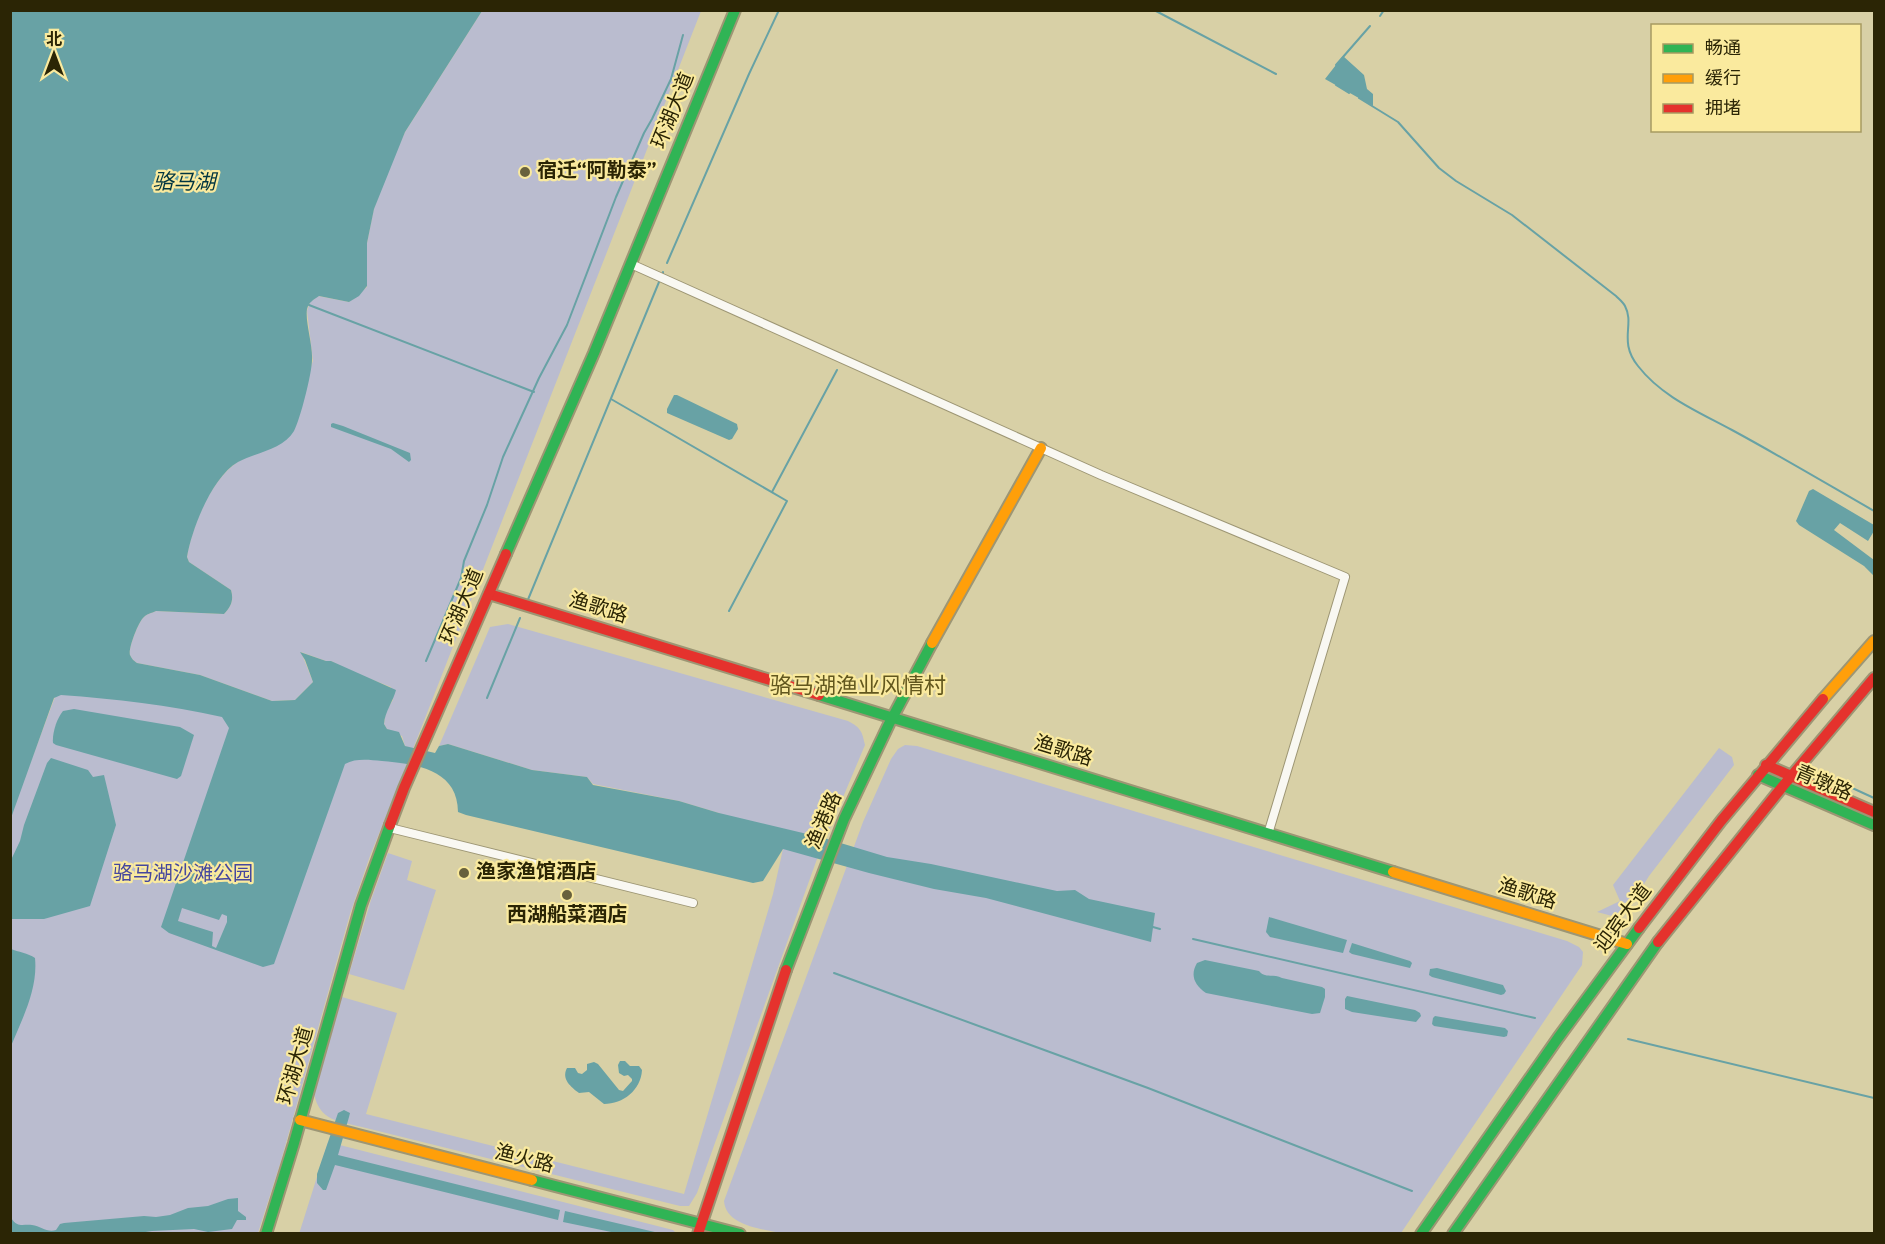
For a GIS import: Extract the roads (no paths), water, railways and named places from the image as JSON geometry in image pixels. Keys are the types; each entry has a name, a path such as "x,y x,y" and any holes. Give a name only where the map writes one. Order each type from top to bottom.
{"main road":[{"name":"环湖大道","path":"266,1233 361,905 404,788 631,264 735,10"},
{"name":"渔港路","path":"700,1229 792,954 843,822 933,639 1041,448"},
{"name":"渔歌路","path":"489,594 1626,944"},
{"name":"迎宾大道","path":"1421,1233 1578,1009 1696,852 1820,701 1875,641"},
{"name":"迎宾大道","path":"1453,1233 1648,954 1783,786 1875,678"},
{"name":"青墩路","path":"1766,765 1875,812"},
{"name":"青墩路","path":"1758,775 1875,825"},
{"name":"渔火路","path":"300,1120 700,1229 740,1233"}],"street":[{"path":"631,264 1111,479 1345,577 1268,834"},
{"path":"390,828 693,903"}],"water":[{"name":"骆马湖","path":"11,11 482,11 405,132 374,209 367,243 367,286 359,296 349,302 319,296 307,309 312,354 311,366 308,385 294,431 276,447 238,462 229,469 212,491 198,518 187,557 189,562 231,590 230,606 224,614 156,611 147,615 141,621 134,636 130,652 132,658 137,663 200,675 272,701 295,700 313,682 300,652 331,661 396,690 384,724 387,729 399,732 405,746 435,753 439,746 448,744 532,770 587,777 593,785 679,801 824,838 887,857 1057,891 1075,890 1089,899 1155,913 1151,942 986,898 934,889 783,849 763,881 753,883 466,815 458,812 451,786 432,772 408,764 358,760 345,764 274,964 263,967 169,933 161,927 229,728 222,717 122,701 61,695 54,698 11,818","holes":["182,908 219,920 222,914 227,916 227,922 216,948 212,946 213,932 178,921"]},
{"path":"1343,56 1364,75 1367,89 1373,94 1373,106 1325,79"},
{"path":"674,395 737,424 738,429 732,439 729,440 667,413"},
{"path":"333,423 410,453 411,460 409,462 391,449 331,427"},
{"path":"1813,489 1874,525 1874,531 1868,541 1840,523 1834,530 1874,560 1874,576 1864,566 1796,521 1809,491"},
{"path":"74,709 180,727 194,735 181,776 177,779 56,745 53,743 53,735 59,718 63,711"},
{"path":"51,758 88,770 93,777 104,775 116,825 90,906 44,919 11,919 11,860 20,841 47,763"},
{"path":"1269,917 1347,940 1343,953 1270,937 1266,932"},
{"path":"1352,943 1412,963 1410,968 1352,954 1349,952"},
{"path":"11,949 35,958 35,969 29,1003 11,1046"},
{"path":"1205,960 1322,987 1325,989 1325,997 1320,1013 1312,1014 1206,993 1194,980 1197,963"},
{"path":"1437,968 1503,985 1506,991 1501,995 1429,975 1430,969"},
{"path":"1347,996 1415,1010 1421,1016 1416,1022 1352,1012 1345,1009"},
{"path":"1435,1016 1505,1028 1508,1031 1507,1036 1434,1026 1432,1024"},
{"path":"620,1061 625,1061 630,1066 639,1066 642,1070 635,1090 618,1102 604,1104 589,1092 579,1093 570,1085 565,1076 567,1068 575,1068 578,1073 582,1074 587,1070 587,1064 594,1062 619,1090 623,1091 632,1079 628,1075 624,1076 619,1073"},
{"path":"344,1110 350,1113 338,1155 560,1210 558,1220 335,1165 326,1190 323,1190 317,1183 317,1174 338,1113"},
{"path":"238,1198 238,1211 246,1217 246,1220 237,1220 232,1229 208,1232 194,1229 152,1231 133,1234 11,1233 11,1218 18,1224 53,1231 64,1223 170,1215 188,1208 208,1206"},
{"path":"565,1211 659,1233 616,1233 563,1222"}],"waterway":[{"path":"667,263 779,10"},
{"path":"1154,10 1276,74"},
{"path":"1380,16 1384,10"},
{"path":"1336,65 1370,26"},
{"path":"426,661 461,578 464,561 487,505 503,457 539,378 567,325 616,197 671,79 683,35"},
{"path":"1336,85 1349,93"},
{"path":"1359,98 1398,122 1439,168 1512,215 1620,299 1628,313 1628,341 1632,357 1658,387 1682,403 1874,511"},
{"path":"527,602 659,282"},
{"path":"309,305 534,392"},
{"path":"772,492 837,370"},
{"path":"611,399 787,501 729,611"},
{"path":"487,698 520,618"},
{"path":"1837,781 1874,798"},
{"path":"1153,927 1160,929"},
{"path":"1193,939 1535,1018"},
{"path":"834,973 1148,1088 1412,1191"},
{"path":"1628,1039 1874,1098"}],"place":[{"name":"宿迁“阿勒泰”","path":"525,172"},
{"name":"渔家渔馆酒店","path":"464,873"},
{"name":"西湖船菜酒店","path":"567,895"}],"district":[{"name":"骆马湖渔业风情村","path":"858,687"}],"park label":[{"name":"骆马湖沙滩公园","path":"183,875"}]}
